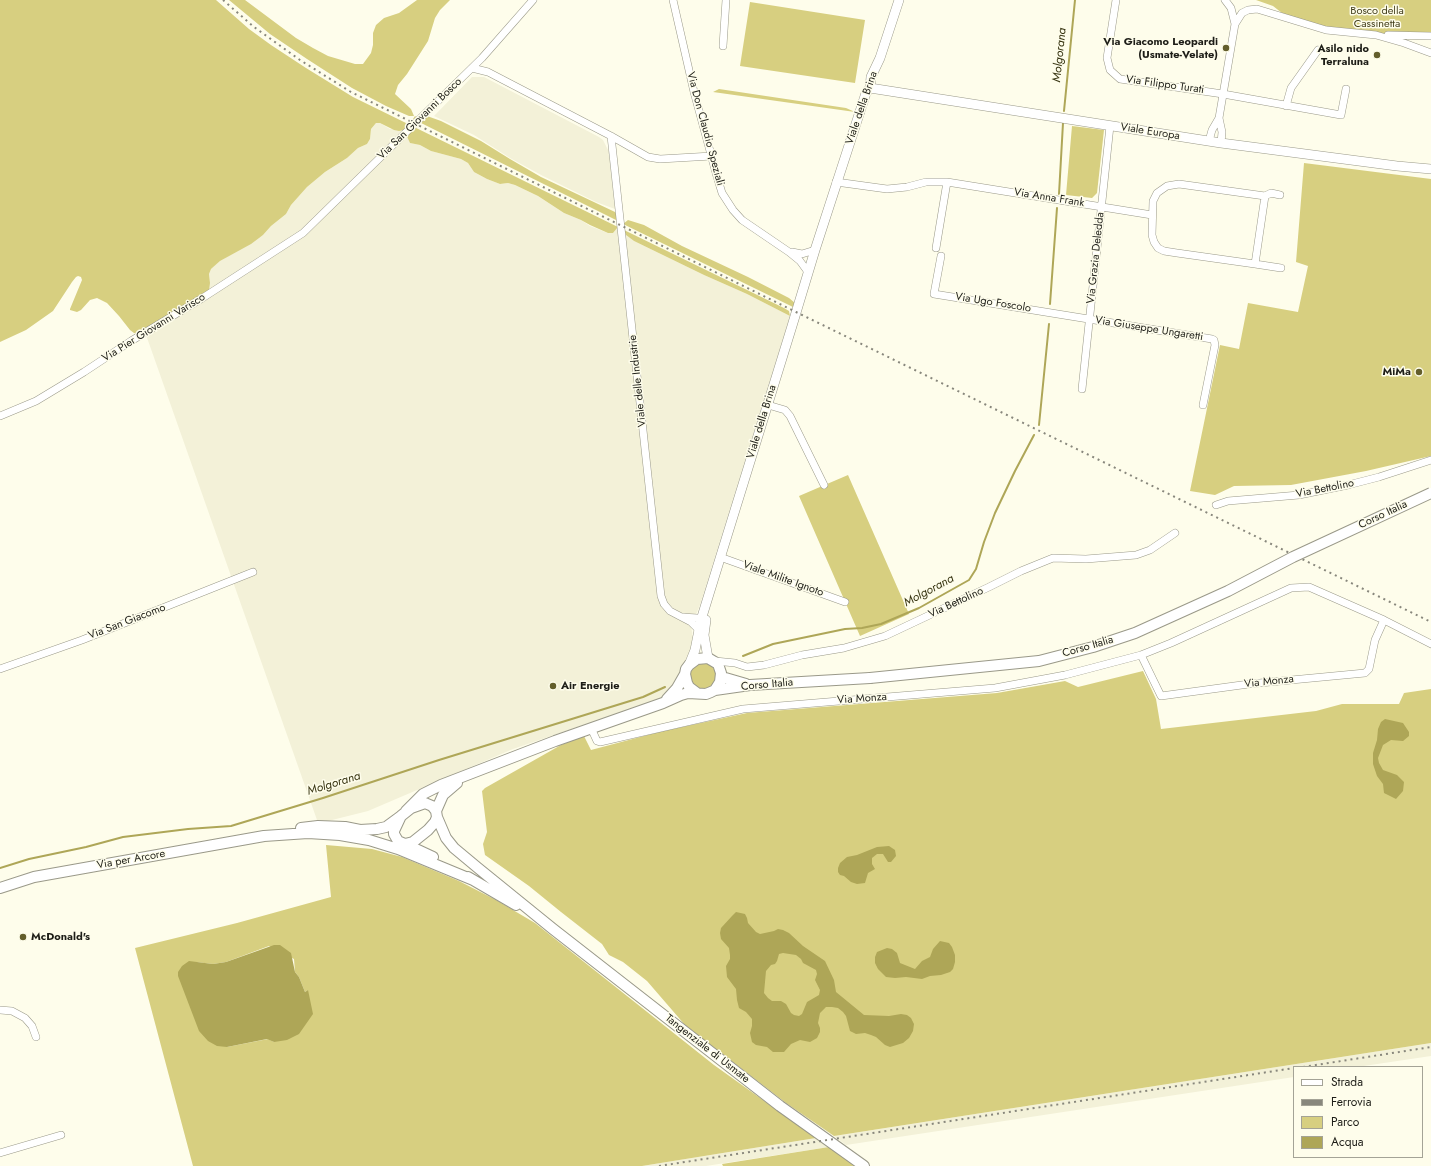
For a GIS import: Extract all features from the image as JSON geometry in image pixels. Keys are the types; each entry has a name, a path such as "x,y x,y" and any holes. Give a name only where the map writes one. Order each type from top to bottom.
{"main road":[{"name":"Corso Italia","path":"715,690 750,685 870,678 1039,661 1093,647 1128,635 1228,591 1293,557 1431,493"},
{"path":"264,836 277,832 311,826 345,827 360,830 386,827 404,813 423,794 441,785 591,728 663,703 681,695 697,693 706,694 715,690 720,682 720,668 711,660 697,658 687,669 677,688 663,703"},
{"path":"687,669 685,679 689,687 697,693"},
{"path":"721,675 750,685"},
{"path":"264,836 308,833 381,838 402,842 412,842 428,830 435,822 440,799 445,792 467,776"},
{"path":"425,803 432,806 437,814 444,835 454,848 553,929 531,914 429,854 402,842 394,834 394,830 404,813 425,803"},
{"path":"340,835 369,840 398,849 473,880"},
{"name":"Via per Arcore","path":"0,888 34,877 264,836"},
{"name":"Tangenziale di Usmate","path":"553,929 780,1106 864,1166"}],"street":[{"name":"Via San Giovanni Bosco","path":"303,233 482,58 533,0"},
{"name":"Via Don Claudio Speziali","path":"673,0 694,92 720,187 737,215 747,224 790,252 800,261 808,272"},
{"path":"723,46 726,0"},
{"name":"Viale della Brina","path":"711,660 702,632 701,620 836,182 866,93 870,88 871,77 880,58 899,0"},
{"name":"Via Filippo Turati","path":"1116,0 1107,58 1110,70 1120,78 1223,94 1341,115 1346,89"},
{"path":"1209,142 1212,130 1219,118 1235,24 1232,8 1225,0"},
{"path":"1235,24 1242,13 1248,10 1257,9 1326,30 1376,35 1431,36"},
{"path":"1376,35 1431,53"},
{"path":"1286,106 1290,88 1318,50"},
{"path":"482,58 488,72"},
{"path":"472,68 488,72 648,157 712,156"},
{"name":"Viale Europa","path":"870,88 1209,142 1431,169"},
{"path":"1219,118 1222,132 1221,143"},
{"name":"Via Grazia Deledda","path":"1082,389 1110,126"},
{"name":"Viale delle Industrie","path":"611,136 661,596 664,604 670,611 694,625 702,632"},
{"name":"Via Anna Frank","path":"836,182 887,189 908,187 926,182 947,182 1152,215"},
{"path":"936,248 947,182"},
{"path":"1280,195 1271,193 1265,196 1179,184 1167,186 1157,193 1153,201 1152,235 1158,248 1164,251 1282,268"},
{"path":"1255,264 1265,196"},
{"name":"Via Pier Giovanni Varisco","path":"0,416 42,398 303,233"},
{"path":"790,252 802,254 815,250"},
{"name":"Via Ugo Foscolo","path":"941,256 934,294 1090,320"},
{"name":"Via Giuseppe Ungaretti","path":"1090,320 1214,340 1215,345 1203,405"},
{"path":"768,406 785,410 790,416 824,485"},
{"name":"Via Bettolino","path":"1216,506 1228,501 1299,495 1348,485 1379,477 1431,460"},
{"name":"Via Bettolino","path":"711,660 747,667 764,665 781,660 844,648 885,636 1021,571 1053,558 1136,555 1150,550 1175,533"},
{"name":"Viale Milite Ignoto","path":"720,557 845,602"},
{"name":"Via San Giacomo","path":"0,669 85,638 253,572"},
{"name":"Via Monza","path":"591,728 597,741 600,742 744,709 996,688 1065,675 1141,655 1171,643 1291,588 1309,587 1384,620 1431,644"},
{"name":"Viale della Brina","path":"687,669 702,632 709,594"},
{"name":"Viale delle Industrie","path":"680,616 693,617 701,620"},
{"name":"Via Monza","path":"1141,655 1161,696 1249,684 1365,673 1369,669 1374,640 1384,620"},
{"path":"721,675 726,666 732,663"},
{"path":"0,1010 12,1011 25,1018 32,1026 36,1037"},
{"path":"0,1153 61,1135"}],"shaded area":[{"path":"472,77 484,77 603,140 609,152 615,209 596,202 543,176 510,158 474,135 434,116"},
{"path":"376,123 380,123 390,129 406,130 410,143 420,145 431,151 461,159 468,163 474,172 487,179 500,184 508,183 515,185 538,196 564,213 581,220 590,226 608,233 613,233 618,227 624,230 626,235 634,241 790,316 700,605 691,626 693,638 690,653 679,678 666,696 644,706 513,749 368,811 328,821 317,820 145,332 210,283 209,274 211,269 220,261 263,235 271,226 286,214 291,205 307,187 325,172 347,158 358,148 367,144 370,139 371,129"},
{"path":"1431,1043 1431,1056 1364,1066 1293,1066 1293,1077 846,1145 834,1136"},
{"path":"816,1138 829,1147 706,1166 642,1166"}],"green space":[{"path":"0,0 216,0 249,29 271,45 353,97 618,227 613,233 608,233 564,213 538,196 515,185 508,183 500,184 487,179 474,172 468,163 461,159 431,151 420,145 410,143 404,130 394,130 380,123 376,123 371,129 370,139 367,144 358,148 347,158 325,172 307,187 291,205 286,214 271,226 263,235 251,244 220,261 211,269 209,274 209,290 204,297 139,334 130,330 107,303 97,298 90,300 81,310 77,312 70,310 82,280 81,277 78,276 72,282 53,311 26,330 0,342"},
{"path":"229,0 245,0 296,38 328,56 355,64 363,64 371,53 373,33 376,25 384,18 399,13 417,0 450,0 440,10 435,18 428,41 407,74 398,85 395,94 411,109 414,116 409,116 352,88 307,59 270,34"},
{"name":"Bosco della Cassinetta","path":"1256,0 1431,0 1431,36 1355,33 1291,20 1273,6"},
{"path":"750,2 865,20 855,83 740,66"},
{"path":"719,89 846,108 855,112 713,92"},
{"path":"415,116 419,119 427,116 441,121 481,141 541,177 615,212 617,214 618,221 413,119"},
{"path":"1072,126 1104,130 1097,193 1092,198 1066,195"},
{"path":"1304,163 1431,179 1431,456 1366,471 1291,485 1234,486 1215,495 1190,491 1220,345 1239,349 1248,303 1298,312 1308,266 1296,262"},
{"path":"628,220 644,225 682,246 789,298 795,303 793,307 623,224"},
{"path":"624,230 784,308 789,311 790,316 634,241 626,235"},
{"path":"848,475 909,614 860,636 799,496"},
{"path":"703,663 712,667 716,676 712,685 703,689 694,685 690,676 694,667"},
{"path":"1143,671 1156,699 1161,729 1316,711 1342,704 1399,704 1404,693 1431,689 1431,1043 834,1136 786,1103 685,1025 647,981 623,962 609,955 602,944 529,886 485,855 483,844 487,832 482,791 561,745 584,736 591,750 659,732 747,713 997,693 1065,681 1078,687"},
{"path":"326,845 372,849 402,857 459,881 496,900 535,923 714,1065 816,1138 642,1166 193,1166 135,948 237,923 331,897","holes":["269,946 294,959 295,972 299,977 305,992 308,990 274,1042 268,1039 227,1047 196,962 213,964 226,962"]},
{"path":"829,1147 855,1166 723,1166 722,1164"}],"water":[{"path":"1385,719 1403,723 1409,732 1409,736 1403,741 1391,740 1383,745 1378,758 1383,770 1397,775 1404,782 1403,791 1396,799 1384,793 1383,784 1377,776 1373,764 1373,753 1377,740 1378,729 1381,722"},
{"path":"889,846 895,850 896,856 891,862 888,862 883,854 877,854 872,858 872,864 875,869 868,873 865,883 857,884 851,882 838,872 840,863 847,857 857,855 877,847"},
{"path":"736,912 745,914 748,923 756,932 760,934 778,929 783,930 825,961 834,980 836,992 864,1015 907,1015 911,1018 914,1024 913,1031 909,1038 903,1043 890,1047 871,1035 865,1033 856,1034 850,1031 846,1016 843,1012 838,1008 826,1007 820,1013 818,1023 820,1032 817,1038 810,1042 800,1040 791,1044 784,1052 773,1052 767,1047 756,1045 752,1042 750,1033 752,1019 746,1012 739,1008 736,989 727,977 726,966 730,959 729,948 721,939 720,933 721,928","holes":["783,953 796,955 803,963 816,970 817,974 815,980 820,990 819,995 807,1002 802,1014 799,1016 791,1013 786,1004 781,1001 772,1001 764,993 766,971 771,965 775,964 779,954"]},
{"path":"940,941 949,943 955,955 953,969 950,972 922,979 886,977 878,969 875,963 877,952 887,948 892,949 897,953 900,963 915,969 922,961 930,957 933,949"},
{"path":"274,945 280,945 291,953 295,972 299,977 305,992 308,990 313,1014 299,1034 287,1040 274,1042 267,1039 227,1047 217,1046 208,1041 199,1031 178,976 178,972 182,966 189,961 213,964 226,962"}],"waterway":[{"name":"Molgorana","path":"1064,111 1075,0"},
{"name":"Molgorana","path":"1059,194 1063,123"},
{"name":"Molgorana","path":"1050,304 1057,208"},
{"name":"Molgorana","path":"1039,425 1049,324"},
{"name":"Molgorana","path":"743,656 773,644 845,629 862,628 881,624 919,608 969,580 976,569 995,513 1034,435"},
{"name":"Molgorana","path":"0,868 29,859 86,847 123,837 188,829 231,826 643,697 665,687"}],"railway":[{"path":"223,0 254,27 300,60 351,92 796,312 1431,622"},
{"path":"1309,1066 1431,1047"},
{"path":"659,1166 1293,1068"}],"place":[{"name":"Via Giacomo Leopardi (Usmate-Velate)","path":"1226,48"},
{"name":"Asilo nido Terraluna","path":"1377,55"},
{"name":"MiMa","path":"1419,372"},
{"name":"Air Energie","path":"553,686"},
{"name":"McDonald's","path":"23,937"}]}
